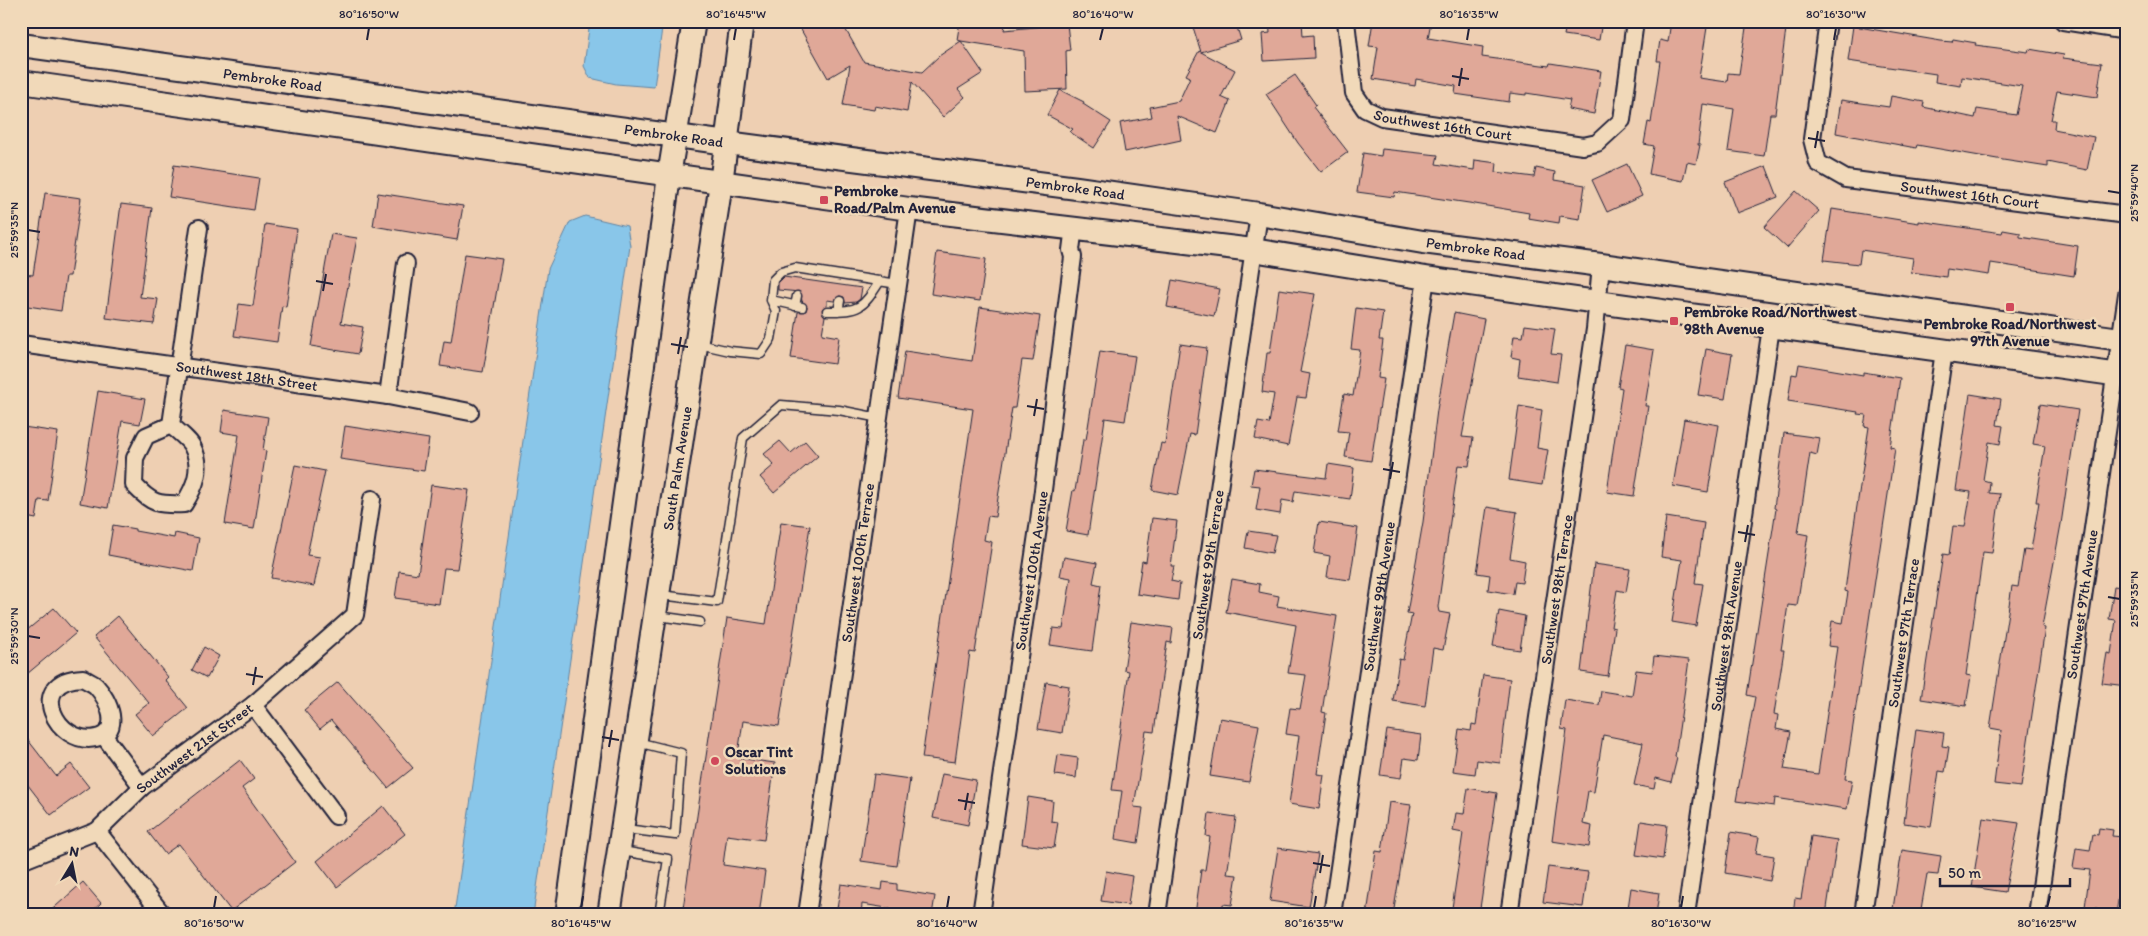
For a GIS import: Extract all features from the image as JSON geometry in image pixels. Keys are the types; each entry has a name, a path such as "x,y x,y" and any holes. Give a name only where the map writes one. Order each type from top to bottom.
{"main road":[{"path":"567,915 669,176 677,136 694,21"},
{"name":"South Palm Avenue","path":"609,915 727,143 742,21"},
{"name":"Pembroke Road","path":"21,45 727,143 1077,188 1259,214 1423,242 1601,265 2123,340"},
{"path":"21,82 909,209 1074,227 1254,250 1426,278 2121,375"}],"street":[{"name":"Southwest 16th Court","path":"1346,21 1354,93 1365,109 1382,117 1583,146 1597,143 1622,120 1635,21"},
{"name":"Southwest 16th Court","path":"1828,21 1812,139 1818,163 1846,179 2127,215"},
{"path":"2062,21 2127,31"},
{"name":"Southwest 100th Terrace","path":"807,915 909,209"},
{"name":"Southwest 99th Terrace","path":"1157,915 1259,214"},
{"name":"Southwest 100th Avenue","path":"981,915 1039,521 1073,257 1074,227"},
{"path":"171,425 199,228"},
{"path":"388,396 406,263"},
{"name":"Southwest 98th Terrace","path":"1509,915 1594,338 1601,265"},
{"name":"Southwest 99th Avenue","path":"1332,915 1426,278"},
{"name":"Southwest 97th Avenue","path":"2037,915 2121,375 2127,294"},
{"name":"Southwest 98th Avenue","path":"1686,915 1771,327"},
{"name":"Southwest 18th Street","path":"21,344 180,365 388,396 470,412"},
{"name":"Southwest 97th Terrace","path":"1863,915 1944,350"},
{"path":"171,425 193,447 198,469 193,489 184,504 166,504 148,500 134,485 135,458 146,436 171,425"},
{"name":"Southwest 21st Street","path":"21,861 97,831 142,787 252,705 355,615 372,499"},
{"path":"252,705 336,816"},
{"path":"104,736 142,787"},
{"path":"97,831 163,915"}],"lane":[{"path":"697,343 720,349 761,354 771,339 776,311 771,300 773,280 781,272 795,268 800,273 820,276 844,276 898,284"},
{"path":"842,284 844,276"},
{"path":"827,311 854,311 868,300 880,282"},
{"path":"771,300 798,306 797,296"},
{"path":"838,311 840,301"},
{"path":"657,605 702,601 717,602 743,438 781,405 839,410 879,418"},
{"path":"657,605 700,622"},
{"path":"621,840 675,835 681,753 636,742"},
{"path":"621,840 668,859 659,915"}],"water":[{"path":"590,21 663,21 654,87 616,84 590,78 584,66"},
{"path":"585,216 627,226 630,246 533,915 454,915 548,269 570,222"}],"building":[{"path":"813,21 831,21 836,29 843,25 864,62 922,72 939,56 961,41 983,73 958,89 965,97 943,117 912,82 907,112 875,106 874,110 843,105 850,65 828,78 800,28"},
{"path":"960,21 1006,21 1004,30 1067,24 1070,50 1066,51 1067,89 1025,91 1024,51 957,40"},
{"path":"1191,21 1235,21 1241,40 1201,52"},
{"path":"1269,21 1302,21 1303,36 1313,35 1314,58 1264,61 1262,34 1270,33"},
{"path":"1373,21 1431,21 1428,38 1483,47 1482,57 1549,66 1550,63 1601,71 1594,114 1568,109 1570,100 1526,93 1526,95 1510,93 1509,102 1455,94 1456,86 1416,79 1415,86 1373,79 1378,47 1369,46"},
{"path":"1567,21 1602,21 1599,40 1564,35"},
{"path":"1671,21 1708,21 1699,78 1727,82 1728,73 1739,74 1747,21 1787,21 1775,114 1770,114 1764,156 1728,151 1734,109 1703,104 1698,145 1700,145 1696,164 1687,162 1683,181 1649,174 1654,146 1644,144 1648,122 1651,123 1660,61 1657,61 1660,40 1668,42"},
{"path":"1853,26 1941,41 1952,42 1953,39 1976,43 1975,45 2028,52 2029,49 2064,55 2063,58 2102,63 2097,97 2057,91 2051,120 2055,120 2054,129 2094,137 2087,170 2048,162 2048,167 1917,145 1916,148 1836,133 1841,100 1889,107 1891,96 1924,102 1923,107 1975,118 1977,109 2016,115 2022,86 1962,77 1961,86 1935,82 1936,74 1848,61"},
{"path":"1199,51 1235,70 1221,97 1230,101 1217,133 1177,116 1181,140 1125,152 1120,123 1152,117 1150,107 1179,101 1190,77 1186,75"},
{"path":"1295,75 1316,105 1313,107 1348,152 1321,172 1298,143 1266,94"},
{"path":"1060,90 1084,102 1083,104 1111,122 1094,148 1070,132 1073,129 1047,115"},
{"path":"1382,149 1438,155 1436,164 1474,170 1475,160 1497,163 1496,172 1534,177 1536,168 1555,172 1554,180 1585,185 1580,219 1560,216 1559,223 1528,218 1529,213 1469,203 1395,192 1394,197 1357,192 1363,153 1381,156"},
{"path":"1627,164 1642,196 1607,212 1592,180"},
{"path":"174,165 259,178 254,210 169,197"},
{"path":"1766,166 1778,197 1737,213 1725,182"},
{"path":"1796,191 1819,211 1787,248 1764,227"},
{"path":"45,193 81,198 70,276 66,276 61,311 21,305 23,274 33,275"},
{"path":"378,193 463,206 457,240 373,226"},
{"path":"121,204 152,208 140,297 158,299 154,324 106,318"},
{"path":"1832,209 1919,223 1919,221 2002,233 2003,230 2020,233 2020,237 2078,246 2074,276 1991,263 1989,275 1947,269 1946,277 1911,272 1913,258 1861,250 1859,264 1824,260"},
{"path":"265,224 297,229 286,307 282,306 277,342 234,336 239,304 253,306"},
{"path":"331,234 357,238 341,323 363,327 358,354 311,346"},
{"path":"937,252 986,259 980,301 931,294"},
{"path":"465,254 502,259 483,372 440,366 444,341 451,342"},
{"path":"784,277 862,288 860,299 856,302 845,303 844,297 839,296 834,301 827,300 827,305 822,309 825,316 822,334 839,337 835,364 791,358 798,312 806,311 807,306 802,301 800,292 778,290 778,283"},
{"path":"1172,280 1220,289 1214,316 1167,307"},
{"path":"1279,289 1315,294 1300,372 1310,374 1306,398 1297,397 1288,446 1255,439 1258,422 1269,424 1274,394 1262,392 1267,353 1270,353"},
{"path":"980,307 1040,316 1033,361 1022,360 1015,408 1012,408 995,517 988,516 984,540 992,542 975,653 970,652 955,762 922,758 973,409 898,398 905,351 972,361"},
{"path":"1356,308 1383,312 1379,340 1383,340 1378,378 1384,379 1371,461 1345,457 1349,432 1338,431 1344,394 1353,396 1360,350 1351,349"},
{"path":"1454,313 1484,319 1462,437 1473,438 1469,466 1458,465 1438,607 1439,612 1450,614 1443,650 1433,648 1425,706 1393,701 1399,659 1403,660 1412,614 1407,613 1423,522 1437,410"},
{"path":"1525,325 1555,329 1551,354 1561,355 1557,382 1518,376 1520,359 1511,357 1514,336 1523,337"},
{"path":"1180,344 1207,348 1195,435 1190,434 1178,495 1152,490 1161,443 1165,444"},
{"path":"1625,345 1654,350 1645,406 1648,406 1634,496 1607,492 1622,388 1618,387"},
{"path":"1706,349 1732,354 1725,399 1698,395"},
{"path":"1100,351 1135,356 1125,421 1105,418 1088,535 1066,531 1073,490 1075,491 1083,440 1086,440"},
{"path":"1799,364 1863,375 1863,372 1900,378 1890,447 1895,448 1845,779 1852,780 1847,809 1775,798 1774,806 1736,801 1755,697 1747,695 1776,509 1774,508 1784,433 1820,438 1817,455 1810,453 1798,533 1808,535 1797,606 1788,605 1781,650 1784,650 1774,714 1778,715 1776,729 1791,732 1784,769 1818,774 1837,647 1828,646 1832,621 1843,623 1848,592 1845,591 1869,427 1864,426 1866,415 1857,414 1858,412 1788,401 1792,374 1797,375"},
{"path":"98,391 145,399 140,424 122,421 108,508 80,503"},
{"path":"1970,394 2001,399 1997,425 2003,426 2000,444 1989,442 1983,480 1990,482 1989,493 2000,494 1992,553 1983,552 1966,675 1971,676 1966,706 1921,699 1943,554 1949,555 1953,526 1965,527 1971,492 1956,490"},
{"path":"2040,404 2078,410 2061,524 2042,627 2045,628 2021,787 1994,784 2001,730 1990,728 2012,586 2018,587 2024,549 2031,550 2039,502 2036,502 2045,446 2033,444"},
{"path":"1519,406 1542,410 1537,448 1548,450 1542,485 1509,480"},
{"path":"224,410 268,417 263,450 266,451 254,529 225,524 239,435 221,432"},
{"path":"1684,419 1719,425 1708,492 1673,486"},
{"path":"345,426 429,439 424,471 340,459"},
{"path":"23,427 58,432 48,501 39,500 36,519 21,516"},
{"path":"780,441 791,453 805,441 818,456 774,493 760,477 774,465 764,454"},
{"path":"1328,464 1354,468 1350,499 1295,491 1293,502 1282,500 1280,514 1256,510 1260,486 1251,485 1254,469 1326,478"},
{"path":"295,465 325,471 307,555 320,557 314,586 271,578"},
{"path":"431,485 469,490 457,569 444,568 439,604 395,598 399,571 418,574"},
{"path":"1487,507 1517,512 1510,558 1525,561 1522,583 1515,582 1513,594 1488,590 1490,575 1477,573"},
{"path":"1666,517 1704,523 1695,583 1703,584 1696,626 1672,622 1682,560 1661,557"},
{"path":"1152,518 1177,521 1171,581 1180,583 1178,600 1137,594 1142,561 1146,562"},
{"path":"781,522 810,526 779,726 743,721 738,758 775,763 764,840 727,835 723,865 765,871 759,915 682,915 727,618 766,624"},
{"path":"1319,522 1358,528 1350,580 1327,577 1330,556 1314,553"},
{"path":"113,525 174,538 175,533 199,538 193,571 108,555"},
{"path":"1248,531 1276,535 1272,553 1245,548"},
{"path":"1064,557 1097,563 1093,583 1101,585 1092,651 1050,645 1053,628 1063,629 1071,578 1060,576"},
{"path":"1594,564 1630,569 1626,592 1617,590 1611,627 1615,628 1608,676 1581,672"},
{"path":"1232,579 1260,584 1259,592 1279,596 1277,606 1337,616 1322,712 1326,713 1317,774 1324,775 1319,809 1289,804 1299,736 1286,734 1290,708 1300,709 1306,675 1288,673 1296,625 1226,612"},
{"path":"2114,586 2127,588 2127,686 2102,683 2107,653 2111,654 2116,620 2109,619"},
{"path":"54,608 76,633 21,679 21,635"},
{"path":"1499,611 1525,616 1520,650 1493,646"},
{"path":"118,616 168,677 165,680 188,708 153,736 135,714 149,703 94,637"},
{"path":"1131,622 1173,628 1171,643 1167,642 1154,732 1146,731 1134,807 1143,808 1138,843 1115,839 1122,791 1112,790 1129,671 1124,670"},
{"path":"204,647 219,656 207,678 192,670"},
{"path":"1654,656 1689,660 1675,757 1677,758 1671,782 1656,778 1654,789 1634,785 1643,743 1603,735 1594,792 1588,791 1583,824 1592,826 1589,847 1552,841 1567,730 1561,729 1565,700 1599,705 1601,691 1632,696 1636,670 1652,672"},
{"path":"1483,675 1510,679 1500,763 1477,760 1475,774 1453,771 1459,729 1471,731 1472,724 1476,725"},
{"path":"338,682 413,768 388,788 331,720 320,729 304,710"},
{"path":"1046,682 1069,686 1062,733 1038,729"},
{"path":"1220,718 1259,725 1249,782 1210,776"},
{"path":"1916,729 1944,733 1942,746 1949,747 1945,772 1939,771 1931,827 1904,823"},
{"path":"1387,730 1421,735 1418,760 1404,758 1401,778 1380,775"},
{"path":"21,731 56,776 71,764 89,787 51,815 21,776"},
{"path":"1058,755 1078,758 1076,778 1055,775"},
{"path":"240,760 254,779 242,788 295,862 231,911 179,844 165,854 148,832"},
{"path":"874,774 910,779 897,866 861,861"},
{"path":"942,774 976,780 968,825 933,818"},
{"path":"1468,788 1497,793 1479,915 1451,915 1463,833 1453,831 1456,813 1464,814"},
{"path":"1028,797 1053,801 1051,821 1058,822 1054,848 1022,844"},
{"path":"1389,802 1411,805 1393,915 1367,915 1376,851 1382,852"},
{"path":"383,806 405,834 337,887 317,861"},
{"path":"1209,813 1236,817 1227,874 1237,875 1232,905 1223,904 1222,915 1195,915 1201,870 1205,870 1210,837 1206,836"},
{"path":"1983,818 2019,823 2005,892 1972,887"},
{"path":"1641,821 1667,825 1663,859 1636,855"},
{"path":"2099,828 2113,830 2112,836 2123,837 2119,870 2122,870 2116,915 2097,915 2097,908 2085,907 2090,870 2073,868 2076,848 2090,850 2093,834 2098,835"},
{"path":"1731,832 1759,837 1756,853 1774,856 1770,881 1725,873"},
{"path":"1811,836 1837,840 1826,915 1793,915 1795,898 1801,899"},
{"path":"1278,848 1318,854 1309,907 1270,901"},
{"path":"1902,850 1941,856 1938,875 1927,874 1920,915 1892,915"},
{"path":"1548,867 1588,872 1583,907 1543,902"},
{"path":"1106,871 1132,876 1128,905 1101,901"},
{"path":"83,882 101,903 88,915 46,915"},
{"path":"883,882 897,884 897,890 935,896 932,915 898,915 899,910 862,904 861,915 836,915 841,884 882,890"},
{"path":"1631,888 1659,893 1656,915 1627,915"}],"place":[{"name":"Pembroke Road/Palm Avenue","path":"824,200"},
{"name":"Pembroke Road/Northwest 97th Avenue","path":"2010,307"},
{"name":"Pembroke Road/Northwest 98th Avenue","path":"1674,321"},
{"name":"Oscar Tint Solutions","path":"715,761"}]}
